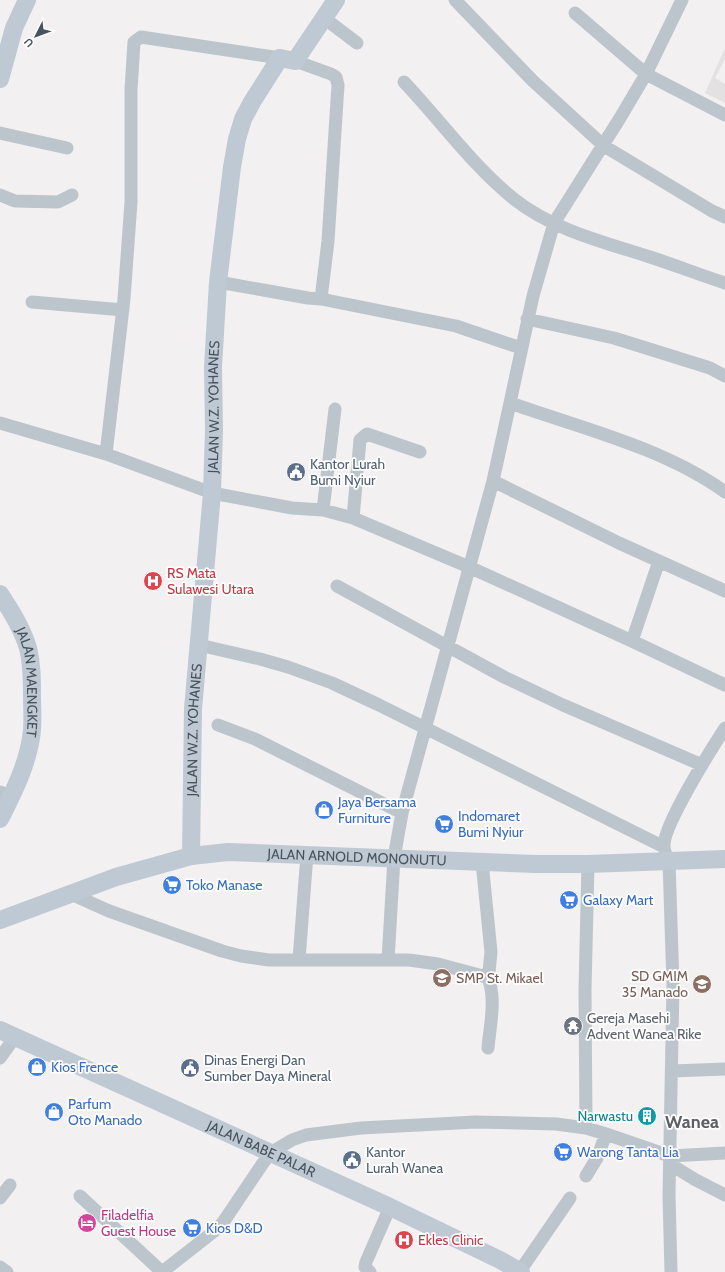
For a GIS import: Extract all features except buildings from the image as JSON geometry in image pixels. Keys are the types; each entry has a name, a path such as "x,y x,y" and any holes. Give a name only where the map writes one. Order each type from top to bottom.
{"street":[{"path":"0,79 14,28 27,0"},
{"name":"JALAN W.Z. YOHANES","path":"191,856 193,709 212,493 214,430 213,367 218,282 232,167 237,140 252,102 287,59 324,18 336,0"},
{"path":"455,0 533,81 604,146 712,211 725,217"},
{"path":"388,960 394,858 402,813 427,729 469,567 493,482 527,319 554,222 604,146 646,74 679,2"},
{"path":"575,13 646,74 725,115"},
{"path":"324,18 357,42"},
{"path":"106,454 123,310 131,202 131,90 134,42 140,37 287,59 336,77 338,85 328,241 321,299"},
{"path":"404,82 439,120 459,147 490,178 516,200 554,222 582,235 725,283"},
{"path":"0,133 68,148"},
{"path":"0,195 15,201 58,202 72,195"},
{"path":"218,282 321,299 456,326 521,348"},
{"path":"32,302 123,310"},
{"path":"527,319 614,338 710,368 725,376"},
{"path":"510,403 637,447 706,478 725,492"},
{"path":"323,510 335,410"},
{"path":"0,424 106,454 212,493 292,508 323,510 353,518 469,567 725,685"},
{"path":"353,518 360,440 364,435 367,434 378,437 420,452"},
{"path":"493,482 725,591"},
{"path":"632,641 659,561"},
{"path":"337,586 448,648 563,705 702,765"},
{"name":"JALAN MAENGKET","path":"0,594 17,619 28,649 32,672 32,730 23,769 6,794 0,819"},
{"path":"199,645 260,659 309,674 379,705 666,854"},
{"path":"218,725 255,739 402,813"},
{"path":"671,1272 670,1160 673,984 666,854 667,833 702,765 725,728"},
{"name":"JALAN ARNOLD MONONUTU","path":"0,920 116,877 191,856 228,852 482,862 588,864 666,854 725,859"},
{"path":"299,960 307,854"},
{"path":"482,862 491,952 487,975 491,985 493,1001 488,1048"},
{"path":"586,1128 588,864"},
{"path":"71,894 109,911 222,951 269,960 388,960 438,964 479,975 487,975"},
{"path":"0,1058 7,1033"},
{"name":"JALAN BABE PALAR","path":"7,1033 272,1152 500,1260 520,1272"},
{"path":"672,1071 725,1069"},
{"path":"80,1196 162,1272 221,1225 272,1152 292,1140 306,1136 361,1128 476,1122 556,1124 586,1128 606,1134 670,1160 694,1180 725,1195"},
{"path":"586,1176 597,1158 606,1134"},
{"path":"670,1160 725,1153"},
{"path":"0,1198 10,1185"},
{"path":"520,1272 570,1198"},
{"path":"370,1272 365,1267 366,1262 390,1207"},
{"path":"0,1267 7,1272"}],"shaded area":[{"path":"725,48 725,59 715,78 725,84 725,103 705,93"}],"place":[{"name":"Kantor Lurah Bumi Nyiur","path":"296,472"},
{"name":"RS Mata Sulawesi Utara","path":"153,581"},
{"name":"Jaya Bersama Furniture","path":"324,810"},
{"name":"Indomaret Bumi Nyiur","path":"444,824"},
{"name":"Toko Manase","path":"172,885"},
{"name":"Galaxy Mart","path":"569,900"},
{"name":"SMP St. Mikael","path":"442,978"},
{"name":"SD GMIM 35 Manado","path":"702,984"},
{"name":"Gereja Masehi Advent Wanea Rike","path":"573,1026"},
{"name":"Kios Frence","path":"37,1067"},
{"name":"Dinas Energi Dan Sumber Daya Mineral","path":"190,1068"},
{"name":"Parfum Oto Manado","path":"54,1112"},
{"name":"Narwastu","path":"647,1116"},
{"name":"Warong Tanta Lia","path":"563,1152"},
{"name":"Kantor Lurah Wanea","path":"352,1160"},
{"name":"Filadelfia Guest House","path":"87,1223"},
{"name":"Kios D&D","path":"192,1228"},
{"name":"Ekles Clinic","path":"404,1240"}],"district":[{"name":"Wanea","path":"692,1122"}]}
